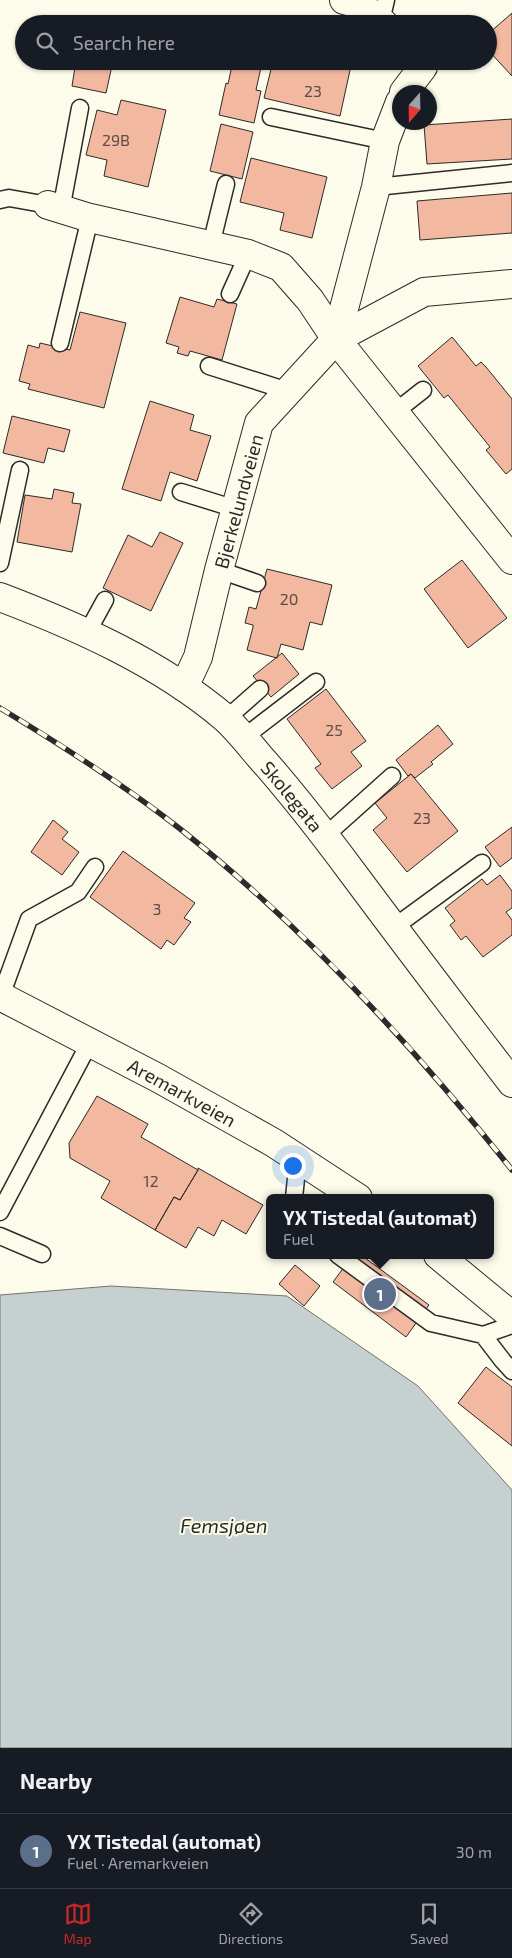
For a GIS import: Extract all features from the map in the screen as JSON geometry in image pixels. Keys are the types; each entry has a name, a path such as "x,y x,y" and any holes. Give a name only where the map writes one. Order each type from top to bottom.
{"street":[{"path":"344,0 384,15"},
{"path":"409,85 421,70"},
{"name":"Bjerkelundveien","path":"184,686 198,657 219,570 260,423 336,339 376,187 385,141 392,123"},
{"path":"55,208 90,218 248,254 282,267 310,300 336,339 512,560"},
{"path":"336,339 424,292 512,284"},
{"name":"Skolegata","path":"0,597 87,633 136,658 184,686 234,728 270,768 325,836 512,1083"},
{"name":"Aremarkveien","path":"0,996 90,1042 274,1143 352,1194"},
{"path":"443,1259 512,1316"}],"lane":[{"path":"0,200 9,198 55,208 80,108"},
{"path":"271,117 385,141"},
{"path":"376,187 512,173"},
{"path":"211,245 226,184"},
{"path":"60,343 90,218"},
{"path":"230,294 248,254"},
{"path":"209,366 288,391"},
{"path":"395,412 423,390"},
{"path":"0,563 20,470"},
{"path":"181,492 236,509"},
{"path":"219,570 257,583"},
{"path":"87,633 105,600"},
{"path":"234,728 316,682"},
{"path":"234,728 260,689"},
{"path":"325,836 392,776"},
{"path":"393,928 482,863"},
{"path":"0,996 29,919 78,892 95,867"},
{"path":"0,1212 90,1042"},
{"path":"294,1194 298,1159"},
{"path":"0,1236 42,1254"},
{"path":"343,1259 430,1323 484,1335 512,1325"},
{"path":"484,1335 512,1371"}],"water":[{"name":"Femsjøen","path":"111,1286 287,1296 418,1386 512,1490 512,1748 0,1748 0,1295"}],"building":[{"path":"512,13 512,76 497,60 497,26"},
{"path":"75,70 111,70 106,93 72,86"},
{"path":"231,70 260,70 256,90 261,91 254,123 219,115 226,83 228,84"},
{"path":"271,70 350,70 340,116 264,98"},
{"path":"121,100 166,110 148,187 104,176 107,160 86,155 97,110 117,115"},
{"path":"512,119 512,159 427,164 424,130 437,130 437,124"},
{"path":"221,124 253,132 242,179 210,171"},
{"path":"251,158 327,177 312,238 280,230 284,213 240,202"},
{"path":"512,193 512,233 420,240 417,201"},
{"path":"180,297 214,307 217,299 237,304 222,360 190,351 188,356 177,353 179,347 166,343"},
{"path":"80,312 126,323 104,408 28,389 30,384 19,381 28,345 39,348 40,343 70,350"},
{"path":"452,337 476,366 481,362 486,367 512,399 512,469 506,474 486,450 490,447 448,395 444,398 418,366"},
{"path":"150,401 194,415 190,430 211,436 197,481 170,472 161,501 122,489"},
{"path":"12,416 70,430 64,452 48,448 44,463 3,453"},
{"path":"54,489 74,493 72,503 81,504 72,552 17,542 25,495 52,499"},
{"path":"160,532 183,543 151,611 103,588 128,535 152,547"},
{"path":"462,560 507,618 468,648 424,589"},
{"path":"267,569 332,585 322,625 310,622 303,650 281,644 277,658 247,650 253,625 245,623 249,607 256,609"},
{"path":"282,653 299,674 271,697 253,676"},
{"path":"326,689 366,741 351,752 362,766 332,789 315,768 321,764 287,719"},
{"path":"438,725 453,744 431,762 433,764 415,778 411,774 408,776 396,760"},
{"path":"411,774 458,831 407,872 373,830 387,818 375,803"},
{"path":"53,820 68,832 62,839 79,852 62,875 31,852"},
{"path":"512,827 512,858 500,867 485,847"},
{"path":"123,851 195,903 184,918 191,922 174,945 167,940 161,949 90,897"},
{"path":"500,875 512,891 512,908 506,912 512,920 512,935 483,957 466,936 461,940 450,925 455,921 445,908 482,879 487,885"},
{"path":"97,1096 148,1124 141,1137 198,1170 180,1200 174,1197 155,1230 101,1198 110,1181 70,1158 69,1143"},
{"path":"198,1168 263,1205 246,1234 222,1220 214,1236 198,1227 186,1248 155,1230 174,1197 180,1200"},
{"path":"350,1259 366,1259 429,1305 406,1337 333,1282"},
{"path":"295,1265 320,1286 304,1306 279,1284"},
{"path":"486,1367 512,1387 512,1446 458,1403"}],"railway":[{"path":"0,708 71,752 140,799 184,832 273,909 316,950 398,1035 512,1170"}],"place":[{"name":"YX Tistedal (automat)","path":"380,1294"}]}
